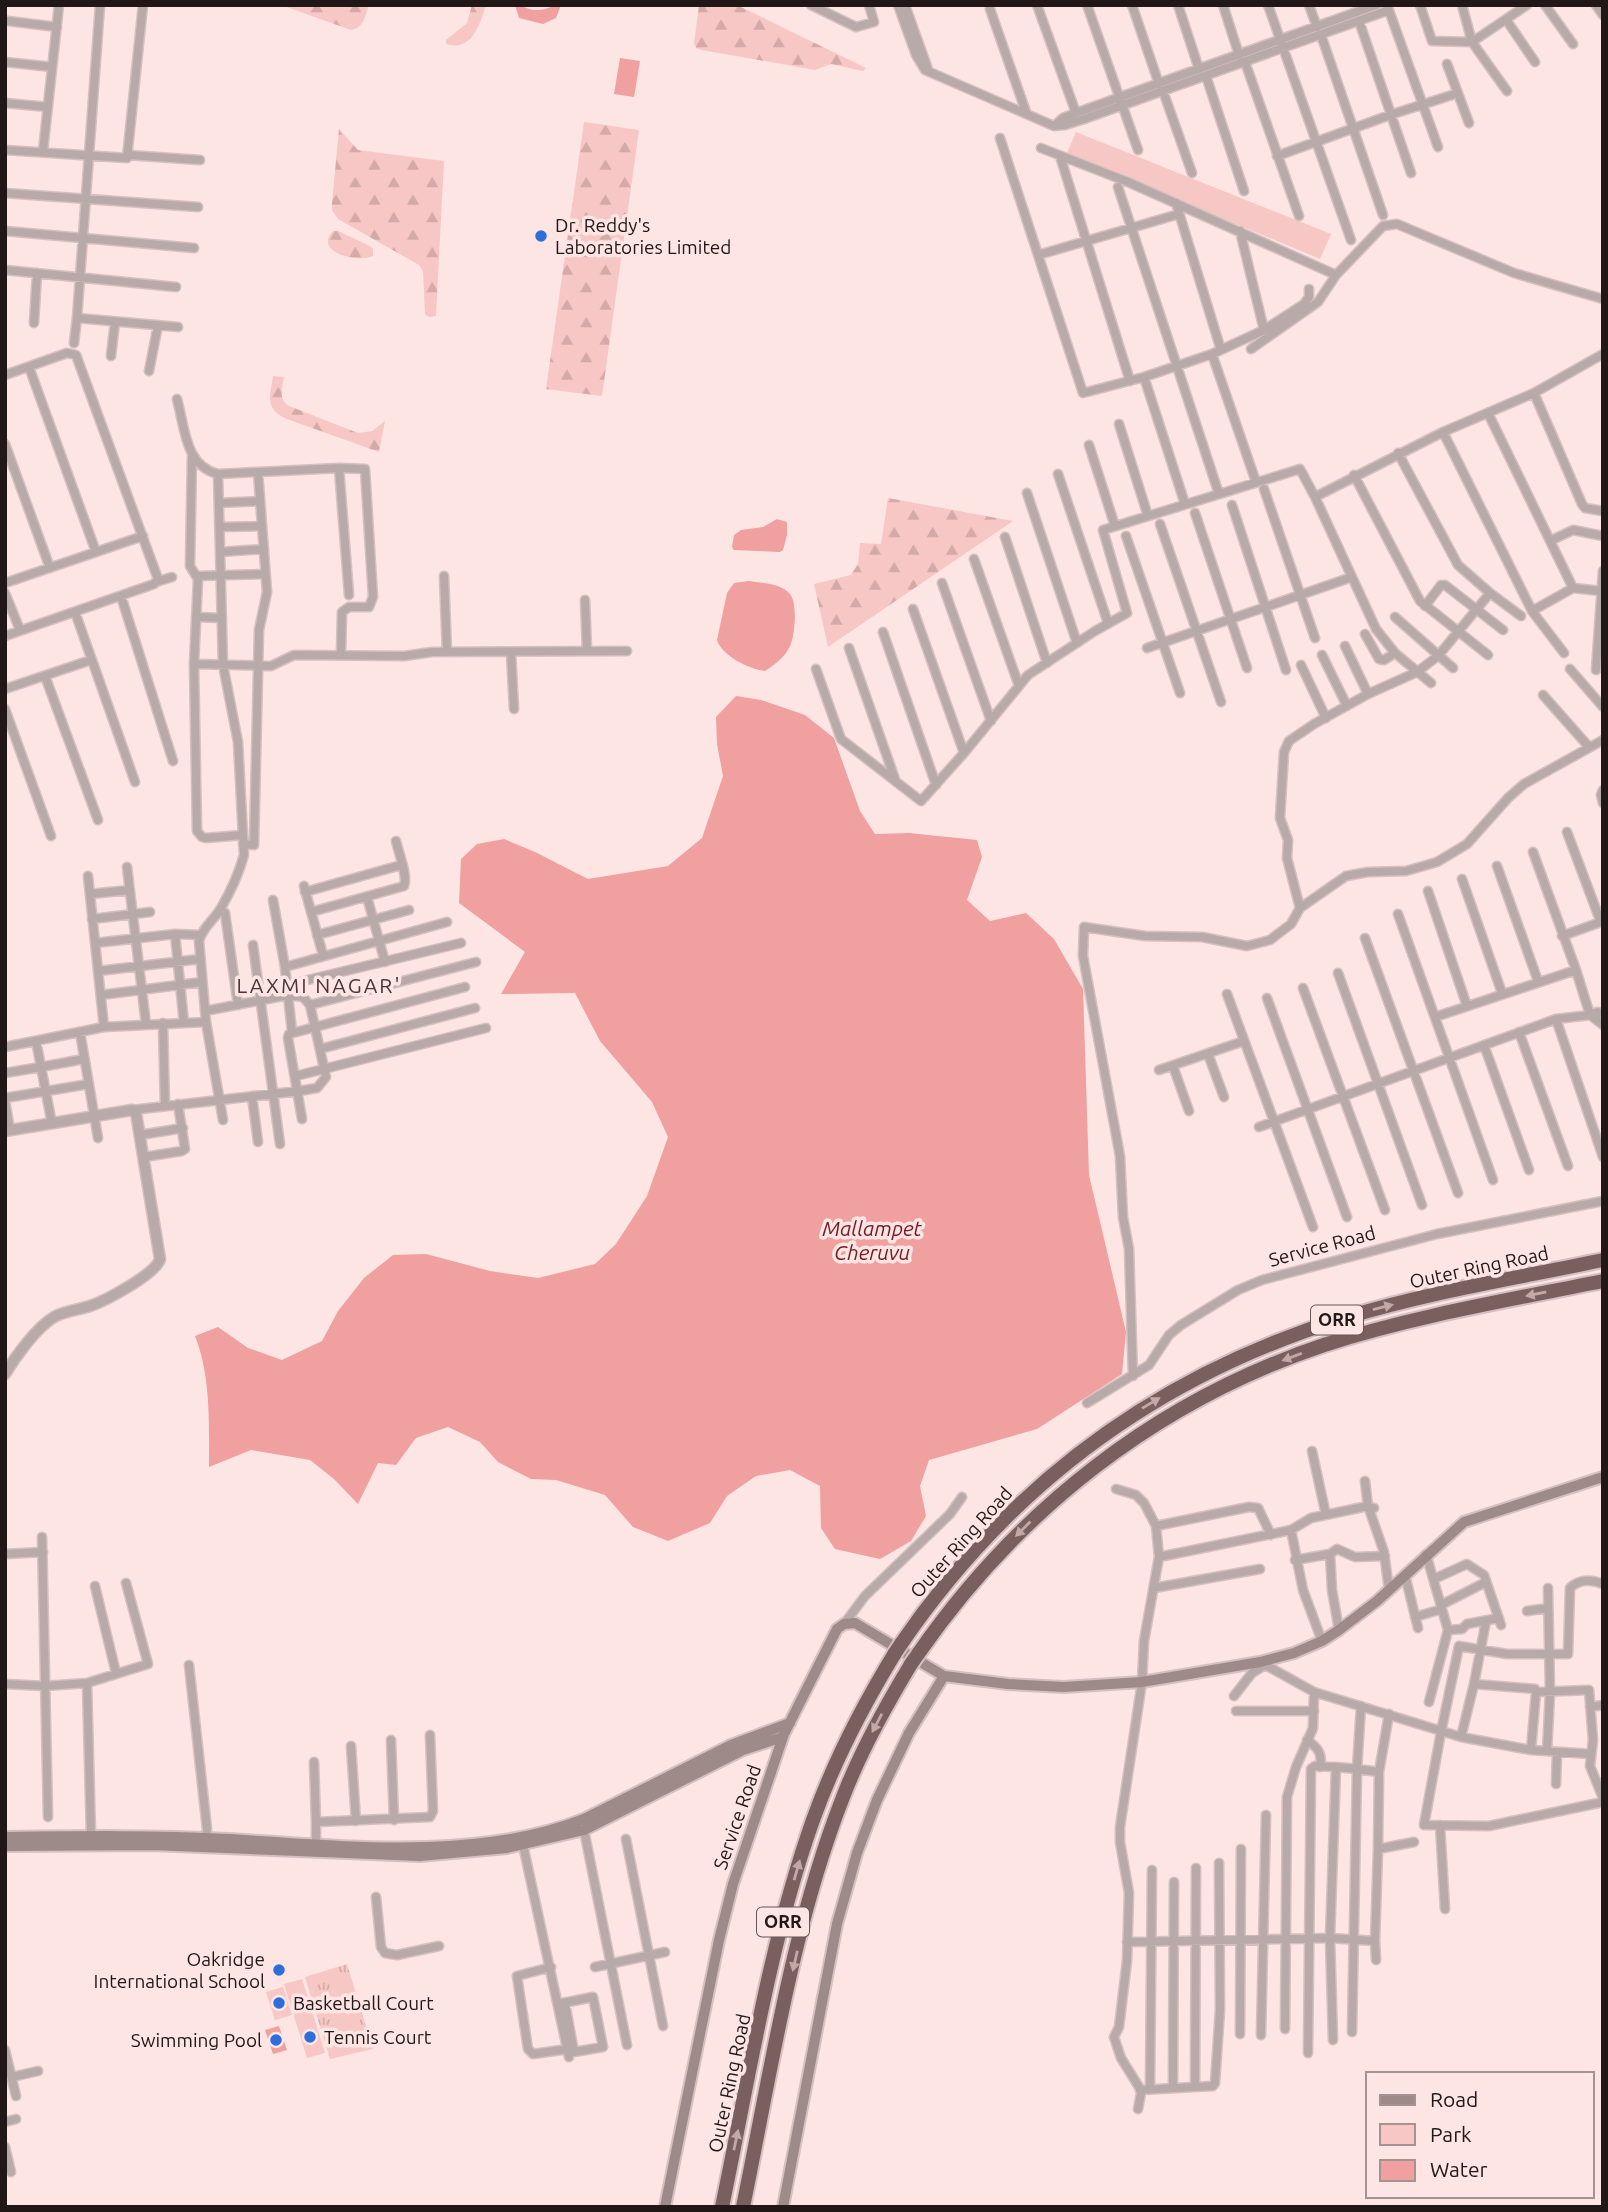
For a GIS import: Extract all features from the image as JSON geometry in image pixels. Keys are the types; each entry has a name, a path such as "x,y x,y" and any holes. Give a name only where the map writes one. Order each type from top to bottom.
{"highway":[{"name":"Outer Ring Road","path":"722,2207 774,1962 804,1846 825,1790 849,1734 898,1648 968,1557 1010,1513 1094,1441 1136,1412 1233,1359 1347,1317 1603,1260"},
{"name":"Outer Ring Road","path":"743,2207 798,1947 824,1852 843,1797 863,1752 915,1659 983,1570 1031,1520 1106,1457 1155,1424 1215,1390 1306,1352 1410,1321 1603,1281"}],"main road":[{"path":"844,1624 855,1623 944,1676 1063,1687 1142,1682 1263,1663 1322,1641 1339,1630 1389,1590 1464,1522 1600,1480"},
{"name":"Service Road","path":"665,2207 719,1940 733,1884 783,1737 837,1629 844,1624"},
{"path":"783,2207 838,1924 857,1853 877,1800 909,1734 944,1676"},
{"path":"5,1846 473,1844 553,1830 584,1819 731,1745 790,1723"},
{"path":"5,1837 91,1836 420,1856 523,1845 584,1830 743,1750 783,1737"}],"street":[{"path":"43,151 59,5"},
{"path":"74,343 100,5"},
{"path":"5,150 125,159 128,155 143,5"},
{"path":"816,6 856,27 874,22 869,5"},
{"path":"1037,5 1076,113"},
{"path":"1087,5 1138,150"},
{"path":"1132,5 1192,173"},
{"path":"1178,5 1244,191"},
{"path":"1223,5 1299,216"},
{"path":"1268,5 1350,240"},
{"path":"1309,5 1383,215"},
{"path":"901,6 929,72 1054,126 1065,125 1121,101 1319,31 1376,5"},
{"path":"1420,5 1432,41 1472,42 1507,21 1527,5"},
{"path":"1462,5 1472,42 1507,91"},
{"path":"1545,5 1573,44"},
{"path":"1595,5 1603,15"},
{"path":"1354,13 1388,8 1438,147"},
{"path":"990,9 1026,113"},
{"path":"1354,13 1411,173"},
{"path":"8,21 57,27"},
{"path":"1507,21 1535,62"},
{"path":"5,62 52,67"},
{"path":"1447,64 1469,123"},
{"path":"1277,156 1458,93"},
{"path":"1054,126 1063,118 1076,113 1121,101"},
{"path":"5,103 48,107"},
{"path":"1000,138 1083,393 1144,377 1221,350 1264,330 1304,304 1309,297 1309,289"},
{"path":"1041,148 1176,203 1336,275"},
{"path":"128,155 200,160"},
{"path":"1060,156 1130,381"},
{"path":"1118,187 1220,494"},
{"path":"5,193 198,207"},
{"path":"1176,203 1221,350"},
{"path":"1038,255 1179,214"},
{"path":"1251,349 1312,307 1336,275 1383,226 1393,223 1514,273 1603,299"},
{"path":"5,231 194,248"},
{"path":"1240,231 1264,330"},
{"path":"5,270 176,286"},
{"path":"34,323 37,273"},
{"path":"76,318 178,327"},
{"path":"111,356 114,322"},
{"path":"149,371 158,325"},
{"path":"5,375 67,353 76,355 157,576 156,582"},
{"path":"1212,354 1256,482"},
{"path":"1315,497 1398,453 1534,393 1603,355"},
{"path":"29,367 96,552"},
{"path":"1144,377 1185,504"},
{"path":"1534,393 1582,504 1585,508 1603,511"},
{"path":"177,399 192,457 192,572 198,576 221,577 265,574"},
{"path":"1488,413 1573,589"},
{"path":"1119,424 1148,516"},
{"path":"1443,432 1532,611 1564,653"},
{"path":"5,444 50,568"},
{"path":"1089,445 1115,526"},
{"path":"1398,453 1454,560 1490,593 1521,616"},
{"path":"192,457 204,470 218,474 340,468 362,468 366,472 373,597 369,607 349,607 342,612 341,655"},
{"path":"340,468 349,595"},
{"path":"816,669 841,739 921,801 1028,676 1127,613 1102,530 1300,469 1376,628 1395,653 1431,683"},
{"path":"198,576 194,664 197,831 206,838 243,840 254,845 259,630 266,598 258,472"},
{"path":"218,474 223,665 237,742 244,855 240,872 221,909 201,935 200,960 206,1022 222,1121"},
{"path":"1058,474 1108,623"},
{"path":"1354,475 1415,593 1425,606 1488,655"},
{"path":"1264,489 1315,638"},
{"path":"1027,493 1077,643"},
{"path":"219,503 260,501"},
{"path":"1232,505 1286,670"},
{"path":"1195,513 1247,668"},
{"path":"1160,524 1221,702"},
{"path":"220,527 262,526"},
{"path":"1550,541 1573,530 1603,536"},
{"path":"5,583 142,536"},
{"path":"1126,536 1180,693"},
{"path":"1005,537 1046,663"},
{"path":"220,552 264,550"},
{"path":"974,559 1019,686"},
{"path":"1596,670 1603,571"},
{"path":"444,576 447,652"},
{"path":"5,636 172,577"},
{"path":"1147,648 1352,577"},
{"path":"942,583 990,721"},
{"path":"1425,606 1443,584 1503,630"},
{"path":"1532,611 1573,589 1601,591"},
{"path":"5,593 20,630"},
{"path":"1300,908 1287,858 1288,840 1280,818 1284,752 1289,741 1368,694 1417,672 1438,656 1490,593"},
{"path":"121,596 173,761"},
{"path":"584,600 587,651"},
{"path":"913,609 964,753"},
{"path":"75,612 135,782"},
{"path":"197,617 222,618"},
{"path":"1395,617 1453,668"},
{"path":"883,632 936,785"},
{"path":"1365,634 1379,659 1383,661 1395,653"},
{"path":"1345,646 1368,694"},
{"path":"849,648 896,782"},
{"path":"194,664 276,665 294,655 412,656 447,652 626,651"},
{"path":"511,652 514,709"},
{"path":"1322,655 1347,706"},
{"path":"5,689 91,660"},
{"path":"1301,665 1326,718"},
{"path":"1570,669 1603,707"},
{"path":"45,676 97,820"},
{"path":"1543,695 1589,747"},
{"path":"5,709 51,836"},
{"path":"1133,1376 1129,1249 1123,1217 1120,1156 1083,957 1084,927 1145,936 1202,937 1247,946 1270,940 1291,925 1300,908 1346,876 1368,872 1406,871 1437,862 1467,844 1524,784 1603,740"},
{"path":"1603,790 1603,803"},
{"path":"1562,936 1600,922 1567,832"},
{"path":"311,912 404,886 406,875 396,841"},
{"path":"1533,852 1590,1015 1603,1025"},
{"path":"323,955 304,889 401,865"},
{"path":"1497,866 1538,981"},
{"path":"127,867 146,1024"},
{"path":"88,876 104,1027"},
{"path":"1462,879 1502,993"},
{"path":"90,894 130,890"},
{"path":"1428,891 1467,1006"},
{"path":"367,897 385,962"},
{"path":"274,900 288,985 292,1032 288,1038 302,1119"},
{"path":"317,935 409,910"},
{"path":"92,919 150,912"},
{"path":"225,913 238,1005"},
{"path":"1398,914 1493,1180"},
{"path":"285,967 447,922"},
{"path":"95,943 175,934 201,935"},
{"path":"175,934 184,1023"},
{"path":"1365,938 1458,1193"},
{"path":"288,985 461,943"},
{"path":"253,945 280,1144"},
{"path":"98,971 200,960"},
{"path":"310,1006 476,962"},
{"path":"1435,1017 1576,970"},
{"path":"1338,973 1422,1205"},
{"path":"100,995 202,982"},
{"path":"292,1032 465,987"},
{"path":"1303,988 1385,1210"},
{"path":"1227,994 1312,1227"},
{"path":"89,1084 5,1100 8,1131 132,1110 317,1088 326,1077 310,1006 303,997 288,995 205,1011"},
{"path":"1267,998 1348,1217"},
{"path":"320,1049 475,1009"},
{"path":"1259,1127 1519,1032 1556,1020 1598,1012 1603,1014"},
{"path":"1556,1020 1603,1157"},
{"path":"5,1047 104,1027 206,1022"},
{"path":"163,1023 165,1106"},
{"path":"296,1076 486,1028"},
{"path":"79,1032 98,1138"},
{"path":"1519,1032 1568,1166"},
{"path":"36,1041 52,1124"},
{"path":"1160,1070 1244,1041"},
{"path":"1484,1045 1529,1170"},
{"path":"1208,1054 1224,1097"},
{"path":"5,1073 84,1059"},
{"path":"1173,1066 1189,1111"},
{"path":"252,1097 258,1142"},
{"path":"144,1157 185,1149 178,1104"},
{"path":"5,1374 19,1352 54,1317 104,1300 159,1264 144,1157 136,1113 132,1110"},
{"path":"140,1135 183,1128"},
{"name":"Service Road","path":"1087,1403 1149,1365 1169,1335 1181,1325 1238,1290 1262,1280 1437,1234 1603,1201"},
{"path":"1312,1451 1326,1515"},
{"path":"1365,1481 1385,1556 1389,1590"},
{"path":"1116,1489 1136,1495 1144,1503 1156,1526 1159,1557 1144,1642 1142,1682 1120,1827 1129,1894 1127,1973 1119,2027 1114,2037 1121,2058 1145,2090"},
{"name":"Service Road","path":"844,1624 865,1596 950,1514 962,1497"},
{"path":"1156,1526 1249,1507 1258,1508 1271,1535"},
{"path":"1159,1557 1271,1535 1291,1530 1311,1518 1371,1507"},
{"path":"1291,1530 1303,1590 1322,1641"},
{"path":"42,1537 48,1817"},
{"path":"1295,1560 1330,1554 1337,1549 1355,1557 1385,1556"},
{"path":"5,1554 43,1552"},
{"path":"1330,1554 1332,1590 1339,1630"},
{"path":"1426,1554 1448,1630 1429,1702"},
{"path":"1434,1579 1467,1564 1484,1574 1500,1622 1486,1620 1467,1624 1462,1629 1448,1630"},
{"path":"1154,1588 1260,1569"},
{"path":"1405,1575 1418,1628"},
{"path":"1474,1684 1535,1689 1535,1692 1550,1693 1589,1690 1593,1740 1590,1766 1603,1800 1489,1826 1424,1825 1459,1646 1507,1654 1568,1654 1570,1588 1583,1581 1603,1584"},
{"path":"1415,1617 1442,1607 1486,1582"},
{"path":"5,1684 46,1686 87,1683 145,1666 149,1662 126,1583"},
{"path":"95,1586 116,1673"},
{"path":"1547,1751 1550,1693 1548,1588"},
{"path":"1527,1611 1548,1608"},
{"path":"1461,1737 1486,1620"},
{"path":"1234,1696 1263,1663 1314,1692 1441,1732 1531,1750 1591,1754"},
{"path":"189,1665 206,1844"},
{"path":"87,1683 91,1836"},
{"path":"1285,2029 1287,1797 1296,1766 1313,1728 1314,1692"},
{"path":"1531,1750 1535,1692"},
{"path":"1590,1707 1603,1705"},
{"path":"1352,2032 1357,1769 1361,1706"},
{"path":"1236,1711 1314,1711"},
{"path":"1376,1960 1379,1772 1389,1714"},
{"path":"316,1822 394,1820 427,1818 432,1815 430,1735"},
{"path":"391,1740 394,1820"},
{"path":"1307,1740 1316,1746 1320,1753 1316,1768 1308,1938 1308,2053"},
{"path":"1593,1740 1603,1740"},
{"path":"351,1746 356,1821"},
{"path":"1556,1784 1557,1752"},
{"path":"314,1762 316,1846"},
{"path":"1296,1766 1379,1772"},
{"path":"1333,2040 1330,1938 1336,1767"},
{"path":"1261,2035 1266,1815"},
{"path":"1440,1825 1445,1909"},
{"path":"584,1830 627,2045"},
{"path":"626,1839 663,2026"},
{"path":"1378,1849 1414,1842"},
{"path":"523,1845 562,2003 570,2053"},
{"path":"1240,2034 1241,1849"},
{"path":"1145,2090 1213,2086 1215,2083 1220,2010 1219,1863"},
{"path":"1195,2086 1196,1868"},
{"path":"1138,2109 1145,2090 1152,1870"},
{"path":"1173,2088 1174,1882"},
{"path":"376,1897 381,1947 385,1953 397,1955 439,1946"},
{"path":"1127,1942 1285,1938 1376,1941"},
{"path":"595,1967 665,1952"},
{"path":"551,1967 517,1976 528,2049 533,2054 570,2053 603,2047 593,1997 562,2003"},
{"path":"5,2050 16,2096"},
{"path":"12,2077 38,2071"},
{"path":"5,2122 16,2119"},
{"path":"5,2147 11,2172"}],"green space":[{"path":"281,5 369,5 361,24 351,30"},
{"path":"472,5 486,5 474,35 462,44 446,44 446,40 467,23"},
{"path":"699,5 737,5 866,68 863,71 831,64 815,70 696,48 694,43"},
{"path":"584,122 639,130 602,396 546,389"},
{"path":"339,129 358,150 444,161 436,316 429,317 425,314 423,271 419,265 338,219 332,210"},
{"path":"1076,132 1331,234 1320,259 1067,153"},
{"path":"333,231 370,246 373,256 348,257 333,250 328,239"},
{"path":"273,376 284,377 282,397 289,406 358,433 372,431 385,421 379,452 280,415 270,402"},
{"path":"888,498 1013,521 828,647 814,584 851,575 858,564 860,543 881,544"},
{"path":"347,1964 373,2049 330,2059 305,1977"},
{"path":"302,1979 325,2053 307,2058 284,1984"},
{"name":"Basketball Court","path":"283,1987 292,2015 275,2020 266,1992"}],"water":[{"path":"515,5 541,10 561,5 556,18 543,24 519,18"},
{"path":"620,58 640,61 634,97 614,94"},
{"path":"777,519 787,522 783,550 734,550 734,535 741,530 763,527"},
{"path":"749,581 771,584 786,590 794,605 794,629 789,648 782,658 765,671 737,661 724,651 717,640 727,593 734,583"},
{"name":"Mallampet Cheruvu","path":"736,696 761,700 805,715 834,738 860,811 875,834 909,833 977,840 982,857 967,900 990,921 1026,913 1054,939 1083,989 1089,1175 1126,1332 1122,1374 1037,1429 929,1460 920,1486 926,1516 911,1541 880,1559 835,1549 821,1528 820,1486 790,1470 756,1476 727,1496 710,1523 668,1541 633,1527 605,1495 556,1480 531,1479 498,1462 480,1442 448,1427 416,1438 396,1465 378,1463 358,1504 334,1479 310,1460 251,1450 209,1467 206,1384 195,1336 218,1327 248,1348 282,1360 322,1341 338,1311 364,1278 393,1255 426,1254 490,1271 538,1278 595,1264 616,1244 647,1196 668,1137 652,1102 600,1041 575,993 501,994 525,952 459,903 461,859 477,844 504,839 588,879 668,866 702,838 723,776 717,744 716,717"},
{"name":"Swimming Pool","path":"279,2026 287,2050 273,2054 265,2030"}],"place":[{"name":"Dr. Reddy's Laboratories Limited","path":"541,236"},
{"name":"Oakridge International School","path":"279,1970"},
{"name":"Basketball Court","path":"279,2003"},
{"name":"Tennis Court","path":"310,2037"},
{"name":"Swimming Pool","path":"276,2040"}],"district":[{"name":"LAXMI NAGAR'","path":"319,986"}]}
